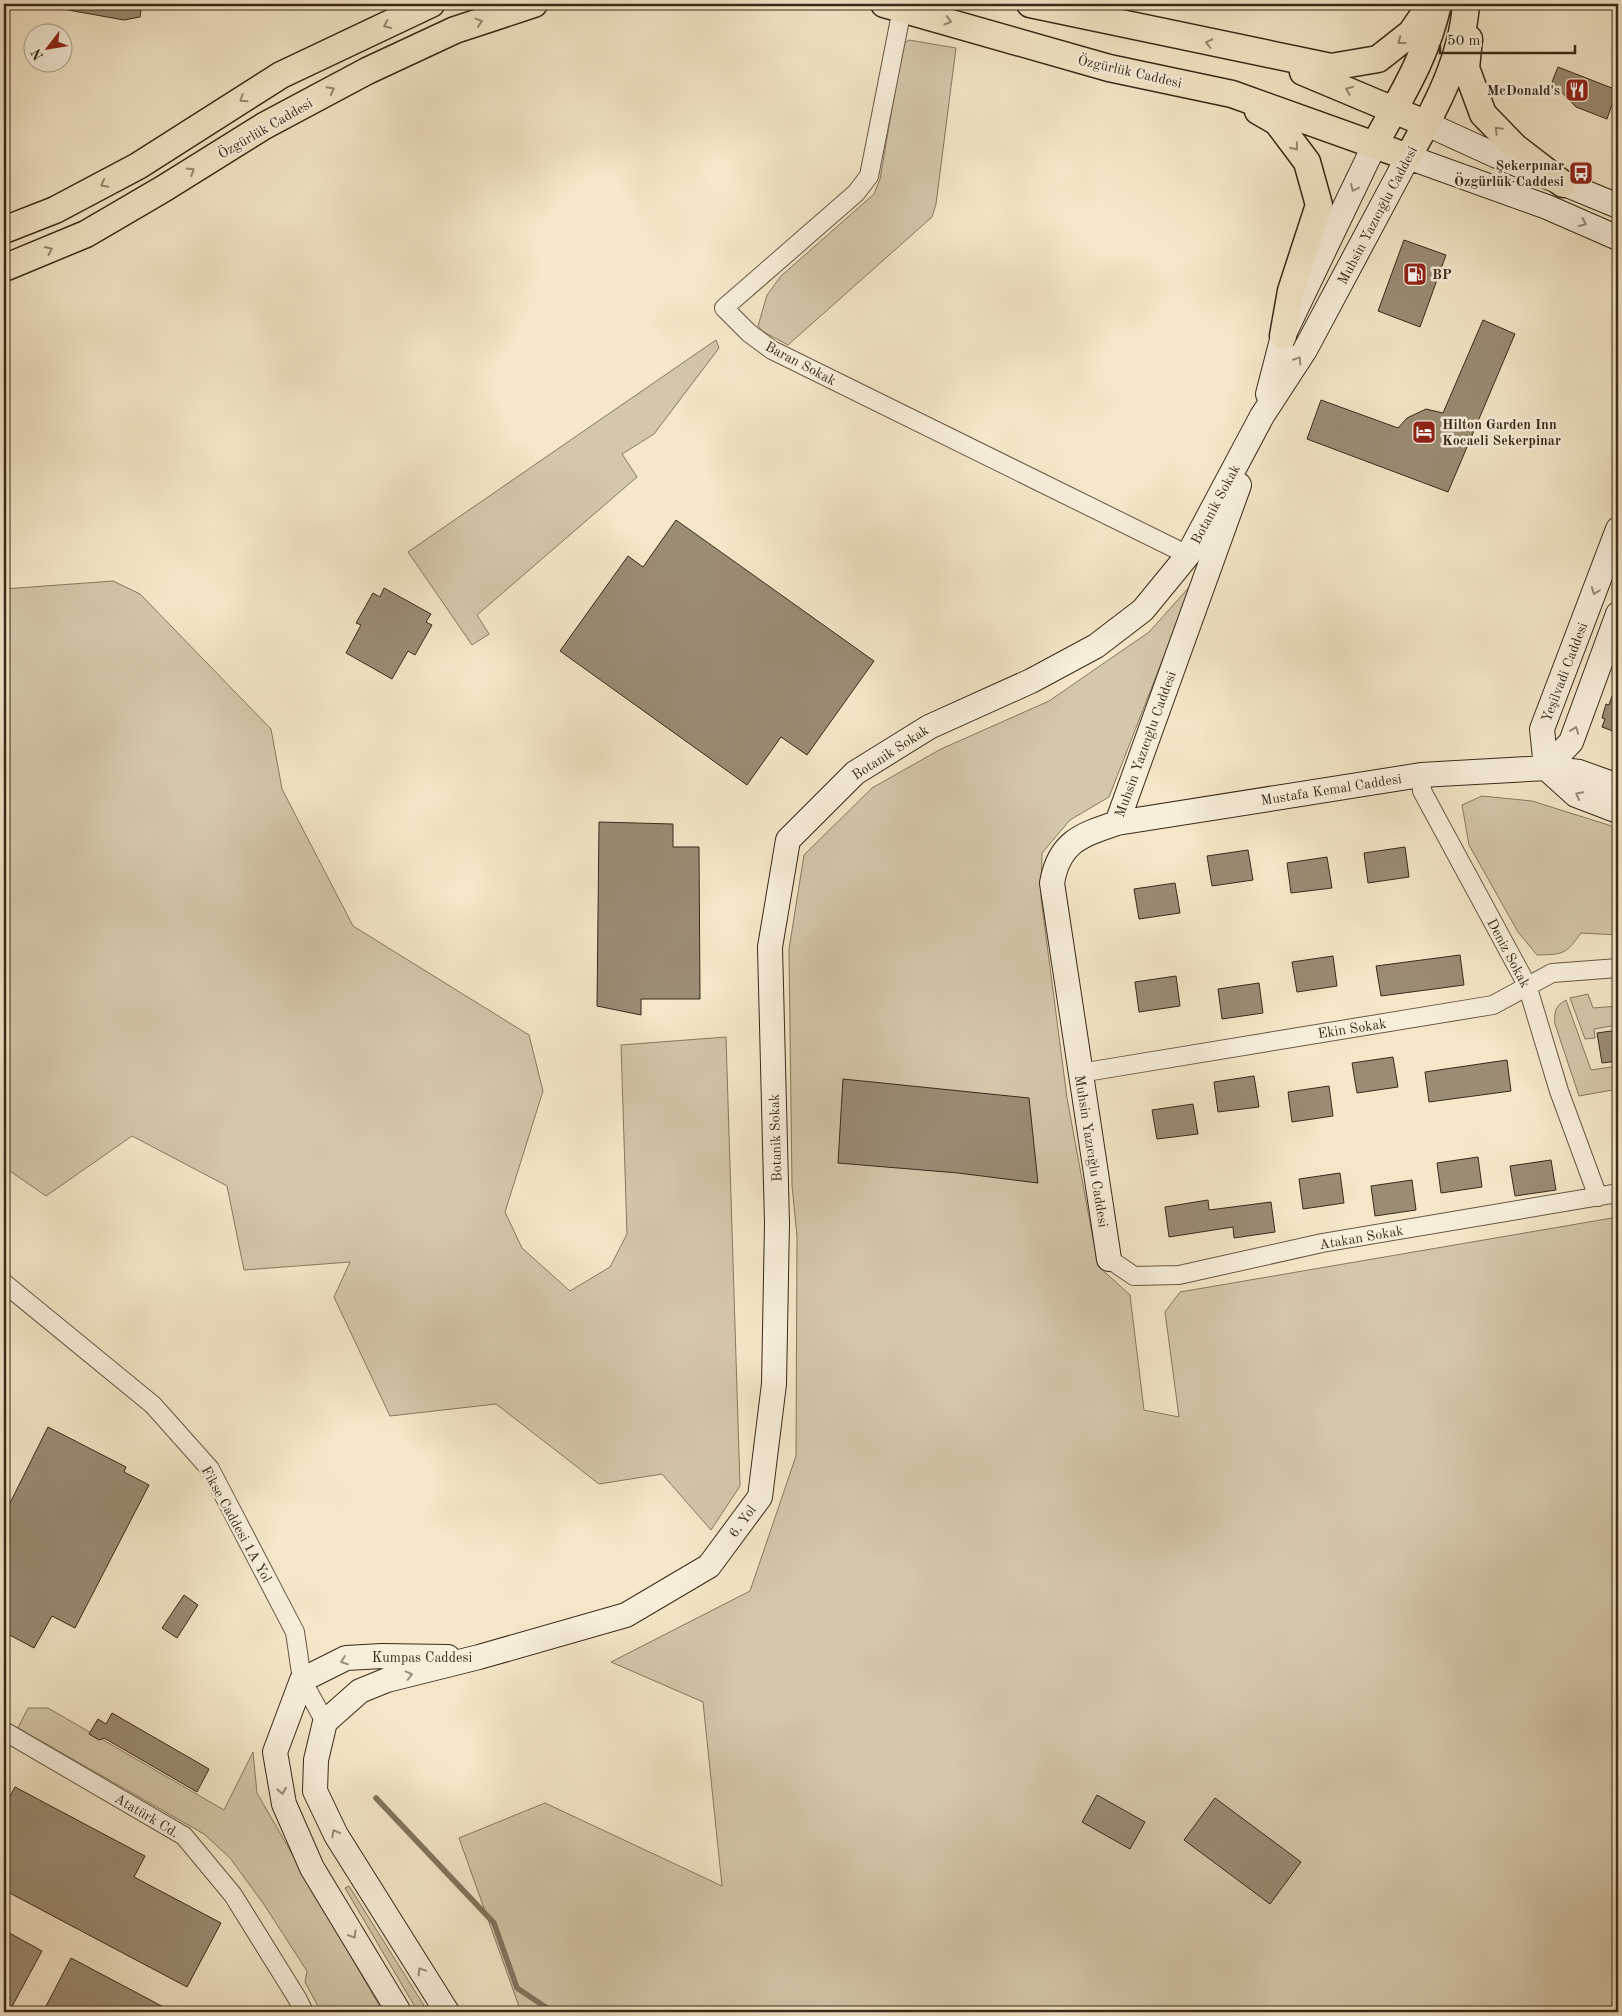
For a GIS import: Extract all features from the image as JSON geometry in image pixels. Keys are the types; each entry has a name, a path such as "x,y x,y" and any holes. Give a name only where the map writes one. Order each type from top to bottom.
{"main road":[{"path":"4,230 55,210 138,166 281,75 431,4"},
{"name":"Özgürlük Caddesi","path":"4,268 86,234 264,126 367,71 455,30 529,4"},
{"path":"1030,4 1256,53 1331,67 1378,59 1411,33 1431,4"},
{"path":"1375,144 1421,59 1431,36 1438,4"},
{"name":"Muhsin Yazıcığlu Caddesi","path":"1262,416 1304,350 1440,101 1459,46 1466,4"},
{"path":"1470,4 1472,20 1466,68 1483,114 1514,147 1563,184"},
{"name":"Özgürlük Caddesi","path":"893,6 1109,68 1232,94 1408,157"},
{"path":"1256,53 1395,108 1563,184 1618,206"},
{"path":"1232,94 1276,122 1307,162 1319,205 1291,291 1283,336"},
{"name":"Muhsin Yazıcığlu Caddesi","path":"1109,1259 1052,883 1055,866 1067,847 1091,832 1117,822 1214,559 1262,416 1283,336 1375,144"},
{"path":"1408,157 1547,207 1618,238"},
{"name":"Botanik Sokak","path":"777,1223 770,947 788,840 854,772 929,727 1031,681 1096,646 1143,610 1188,555 1262,416"},
{"name":"Yeşilvadi Caddesi","path":"1546,768 1542,729 1618,529"},
{"path":"1618,614 1571,742 1546,768 1576,795 1618,811"},
{"name":"Mustafa Kemal Caddesi","path":"1117,822 1421,775 1546,768 1580,772 1618,786"},
{"name":"6. Yol","path":"479,1657 626,1615 709,1566 760,1497 774,1384 777,1223"},
{"name":"Kumpas Caddesi","path":"302,1680 346,1658 382,1656 479,1657"},
{"name":"Kumpas Caddesi","path":"325,1722 360,1691 387,1680 479,1657"},
{"path":"302,1680 275,1752 284,1804 312,1868 399,2012"},
{"path":"325,1722 316,1760 315,1792 336,1835 447,2012"}],"street":[{"name":"Baran Sokak","path":"893,6 869,176 856,192 724,308 749,333 772,350 1188,555"},
{"name":"Deniz Sokak","path":"1421,775 1422,791 1528,985 1559,1091 1598,1197"},
{"name":"Ekin Sokak","path":"1080,1073 1494,1005 1552,973 1618,968"},
{"name":"Atakan Sokak","path":"1109,1259 1134,1276 1179,1275 1322,1243 1618,1194"},
{"name":"Fikse Caddesi 1A Yol","path":"4,1283 153,1405 210,1469 295,1632 302,1680 325,1722"},
{"name":"Atatürk Cd.","path":"4,1733 184,1836 233,1895 304,2012"}],"shaded area":[{"path":"909,40 956,48 936,204 932,217 788,345 762,331 758,326 767,295 781,276 874,194 880,179 903,44"},
{"path":"716,340 719,348 654,434 622,454 637,477 477,615 489,634 472,645 408,552"},
{"path":"113,581 140,594 271,729 282,789 353,926 529,1035 543,1091 505,1212 522,1248 570,1291 610,1267 627,1234 621,1045 726,1037 740,1486 711,1530 662,1474 599,1484 496,1404 390,1416 334,1297 350,1262 244,1270 227,1186 132,1136 46,1196 4,1167 4,589"},
{"path":"1192,584 1109,797 1070,820 1042,853 1041,898 1067,1098 1098,1266 1130,1295 1144,1410 1179,1417 1165,1312 1180,1292 1618,1217 1618,2012 521,2012 459,1838 545,1803 722,1886 703,1702 611,1662 750,1591 796,1456 797,1236 792,1186 789,949 804,855 872,788 941,749 1049,701 1149,632"},
{"path":"1482,796 1532,801 1618,828 1618,935 1581,933 1571,946 1563,952 1537,955 1518,932 1469,845 1462,805"},
{"path":"1588,994 1593,1008 1618,1006 1618,1025 1594,1029 1595,1038 1585,1039 1570,998"},
{"path":"1566,1000 1591,1070 1618,1066 1618,1089 1579,1096 1555,1024 1556,1010"},
{"path":"28,1708 48,1708 224,1810 253,1752 257,1793 383,2012 321,2012 305,1982 307,1971 263,1903 230,1858 204,1834 18,1728"},
{"path":"349,1886 428,2012 418,2012 345,1888"}],"building":[{"path":"68,4 142,4 140,17 124,20 68,10"},
{"path":"1558,67 1617,90 1607,119 1576,107 1552,82"},
{"path":"1404,240 1446,255 1420,327 1378,311"},
{"path":"1483,320 1515,334 1448,492 1307,439 1321,400 1398,428 1407,418 1426,409 1443,413"},
{"path":"676,520 874,661 807,755 781,737 747,785 560,651 628,556 643,567"},
{"path":"384,588 431,614 426,622 432,625 415,655 408,651 392,679 346,653 361,625 356,623 373,593 380,597"},
{"path":"1615,687 1618,687 1618,733 1602,727 1605,719 1602,718 1606,704 1609,705"},
{"path":"599,822 673,824 673,847 699,847 700,999 641,999 641,1015 597,1006"},
{"path":"1405,847 1409,877 1368,883 1364,853"},
{"path":"1248,850 1253,880 1212,886 1207,856"},
{"path":"1327,857 1332,888 1291,893 1287,863"},
{"path":"1175,883 1180,913 1139,919 1134,889"},
{"path":"1460,955 1464,985 1381,996 1376,966"},
{"path":"1333,956 1337,986 1297,992 1292,962"},
{"path":"1176,976 1180,1006 1139,1012 1135,982"},
{"path":"1259,983 1263,1013 1222,1019 1218,989"},
{"path":"1618,1030 1618,1061 1602,1063 1597,1033"},
{"path":"1393,1057 1398,1087 1357,1093 1352,1063"},
{"path":"1507,1060 1511,1091 1429,1102 1425,1072"},
{"path":"1254,1076 1259,1107 1218,1112 1214,1082"},
{"path":"843,1079 1029,1098 1038,1183 958,1173 838,1163"},
{"path":"1329,1086 1333,1116 1292,1122 1288,1092"},
{"path":"1193,1104 1198,1134 1157,1139 1152,1110"},
{"path":"1478,1157 1482,1187 1441,1193 1437,1163"},
{"path":"1551,1160 1556,1190 1515,1196 1510,1166"},
{"path":"1340,1173 1344,1203 1303,1209 1299,1179"},
{"path":"1412,1180 1416,1210 1375,1216 1371,1186"},
{"path":"1208,1200 1209,1210 1271,1202 1275,1232 1234,1238 1233,1227 1169,1237 1165,1207"},
{"path":"48,1427 126,1467 124,1472 149,1485 75,1628 52,1616 34,1648 4,1632 4,1515"},
{"path":"184,1595 198,1605 177,1638 162,1628"},
{"path":"112,1713 209,1769 197,1792 104,1738 99,1740 89,1734 98,1719 106,1724"},
{"path":"15,1787 145,1856 134,1877 221,1923 187,1987 4,1890 4,1808"},
{"path":"1097,1795 1145,1822 1130,1849 1082,1822"},
{"path":"1215,1798 1301,1862 1270,1904 1184,1840"},
{"path":"4,1930 42,1951 9,2012 4,2012"},
{"path":"71,1958 173,2012 43,2012"}],"waterway":[{"path":"376,1798 494,1923 517,1988 553,2012"}],"place":[{"name":"McDonald's","path":"1577,90"},
{"name":"Şekerpınar Özgürlük Caddesi","path":"1581,173"},
{"name":"BP","path":"1415,274"},
{"name":"Hilton Garden Inn Kocaeli Sekerpinar","path":"1424,432"}]}
